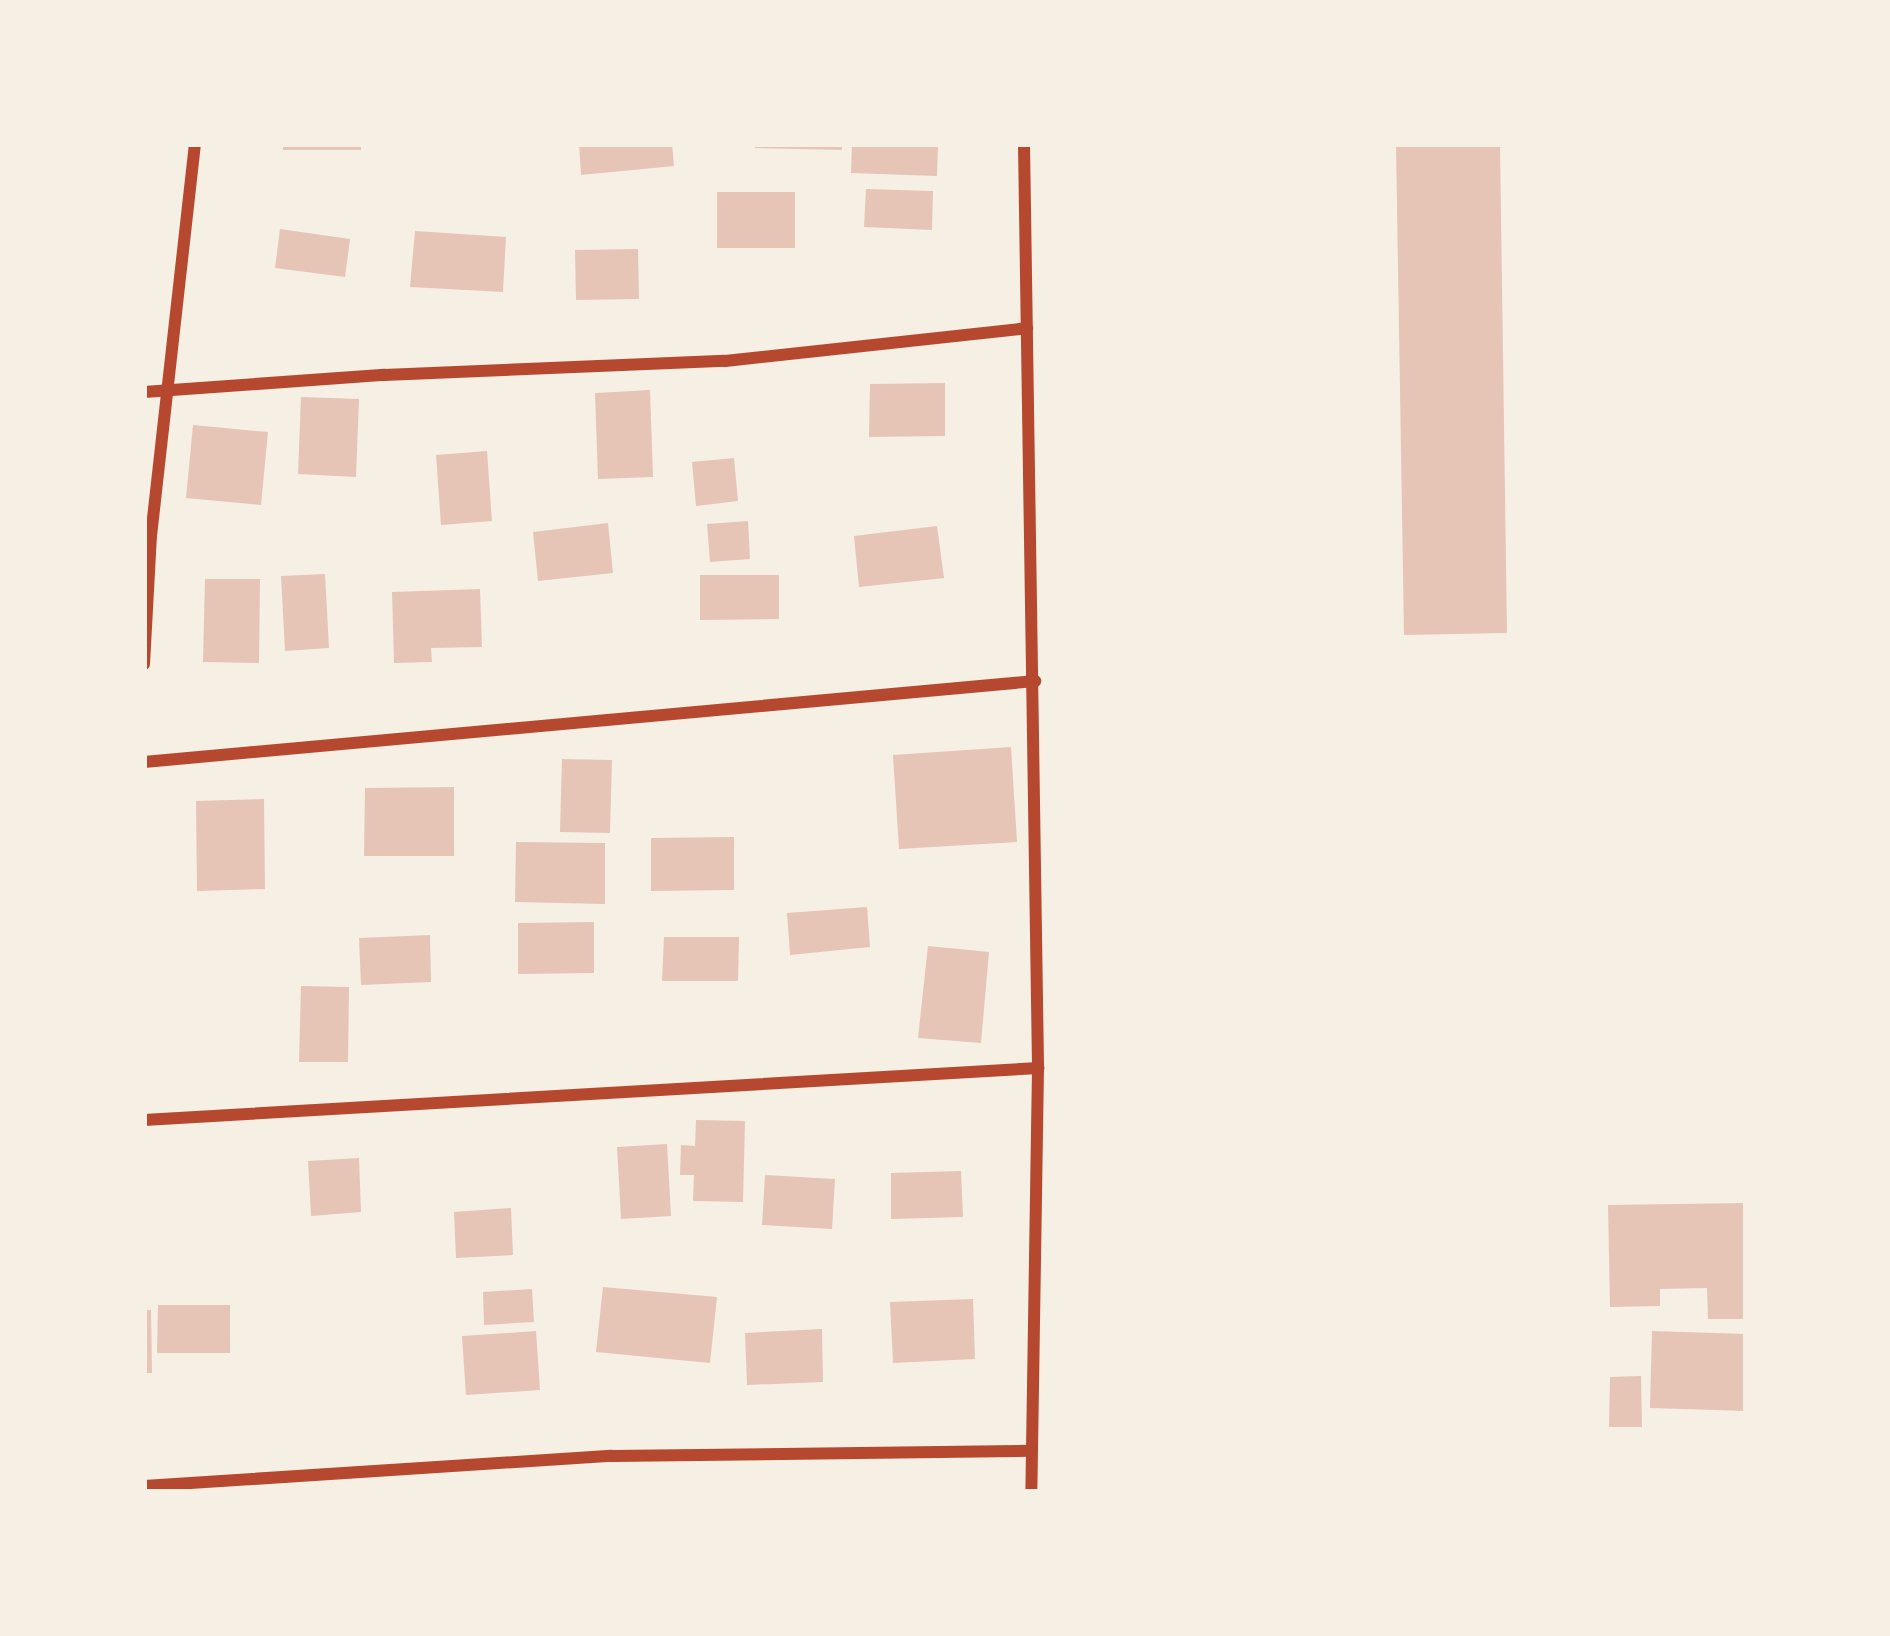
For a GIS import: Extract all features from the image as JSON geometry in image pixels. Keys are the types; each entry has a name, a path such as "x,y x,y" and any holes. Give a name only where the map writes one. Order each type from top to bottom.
{"street":[{"path":"144,664 151,536 171,390 194,144"},
{"path":"1024,144 1038,1068 1031,1492"},
{"path":"144,392 725,361 1027,328"},
{"path":"144,762 1035,681"},
{"path":"144,1120 1038,1068"},
{"path":"144,1486 611,1456 1031,1451"}],"building":[{"path":"283,144 361,144 361,150 283,150"},
{"path":"579,144 672,144 674,166 581,175"},
{"path":"755,144 842,144 842,150 755,148"},
{"path":"852,144 938,144 937,176 851,173"},
{"path":"1396,144 1500,144 1507,633 1404,635"},
{"path":"866,189 933,191 932,230 864,227"},
{"path":"717,192 795,192 795,248 717,248"},
{"path":"280,229 350,239 345,277 275,268"},
{"path":"415,231 506,237 503,292 410,287"},
{"path":"638,249 639,299 576,300 575,250"},
{"path":"945,383 945,436 869,437 870,384"},
{"path":"650,390 653,477 598,479 595,393"},
{"path":"301,397 359,399 356,477 298,474"},
{"path":"193,425 268,432 261,505 186,498"},
{"path":"487,451 492,521 441,525 436,455"},
{"path":"734,458 738,501 696,506 692,462"},
{"path":"748,521 750,559 710,562 707,524"},
{"path":"608,523 613,573 538,581 533,532"},
{"path":"937,526 944,578 859,587 854,536"},
{"path":"325,574 329,648 285,651 281,576"},
{"path":"700,575 779,575 779,619 700,620"},
{"path":"205,579 260,579 259,663 203,662"},
{"path":"480,589 482,647 431,648 432,662 394,663 392,592"},
{"path":"1011,747 1017,842 899,849 893,755"},
{"path":"562,759 612,760 610,833 560,832"},
{"path":"454,787 454,856 364,856 365,788"},
{"path":"264,799 265,889 197,891 196,801"},
{"path":"734,837 734,890 651,891 651,838"},
{"path":"516,842 605,843 605,904 515,902"},
{"path":"867,907 870,947 790,955 787,913"},
{"path":"594,922 594,973 518,974 518,923"},
{"path":"430,935 431,982 361,985 359,938"},
{"path":"664,937 739,937 738,981 662,981"},
{"path":"928,946 989,952 981,1043 918,1038"},
{"path":"301,986 349,987 348,1062 299,1062"},
{"path":"696,1120 745,1121 743,1202 693,1201 694,1175 680,1175 681,1145 695,1146"},
{"path":"667,1144 671,1216 621,1219 617,1147"},
{"path":"359,1158 361,1212 311,1216 308,1161"},
{"path":"961,1171 963,1217 891,1219 891,1173"},
{"path":"765,1175 835,1179 832,1229 762,1225"},
{"path":"1746,1203 1746,1319 1708,1319 1707,1288 1660,1289 1660,1306 1610,1307 1608,1205"},
{"path":"511,1208 513,1255 456,1258 454,1212"},
{"path":"603,1287 717,1297 710,1363 596,1352"},
{"path":"532,1289 534,1322 484,1325 483,1292"},
{"path":"973,1299 975,1359 893,1363 890,1302"},
{"path":"158,1305 230,1305 230,1353 157,1353"},
{"path":"144,1310 151,1310 152,1373 144,1373"},
{"path":"822,1329 823,1382 747,1385 745,1333"},
{"path":"536,1331 540,1390 466,1395 462,1336"},
{"path":"1652,1331 1746,1334 1746,1411 1650,1408"},
{"path":"1641,1376 1642,1427 1609,1427 1610,1377"}]}
